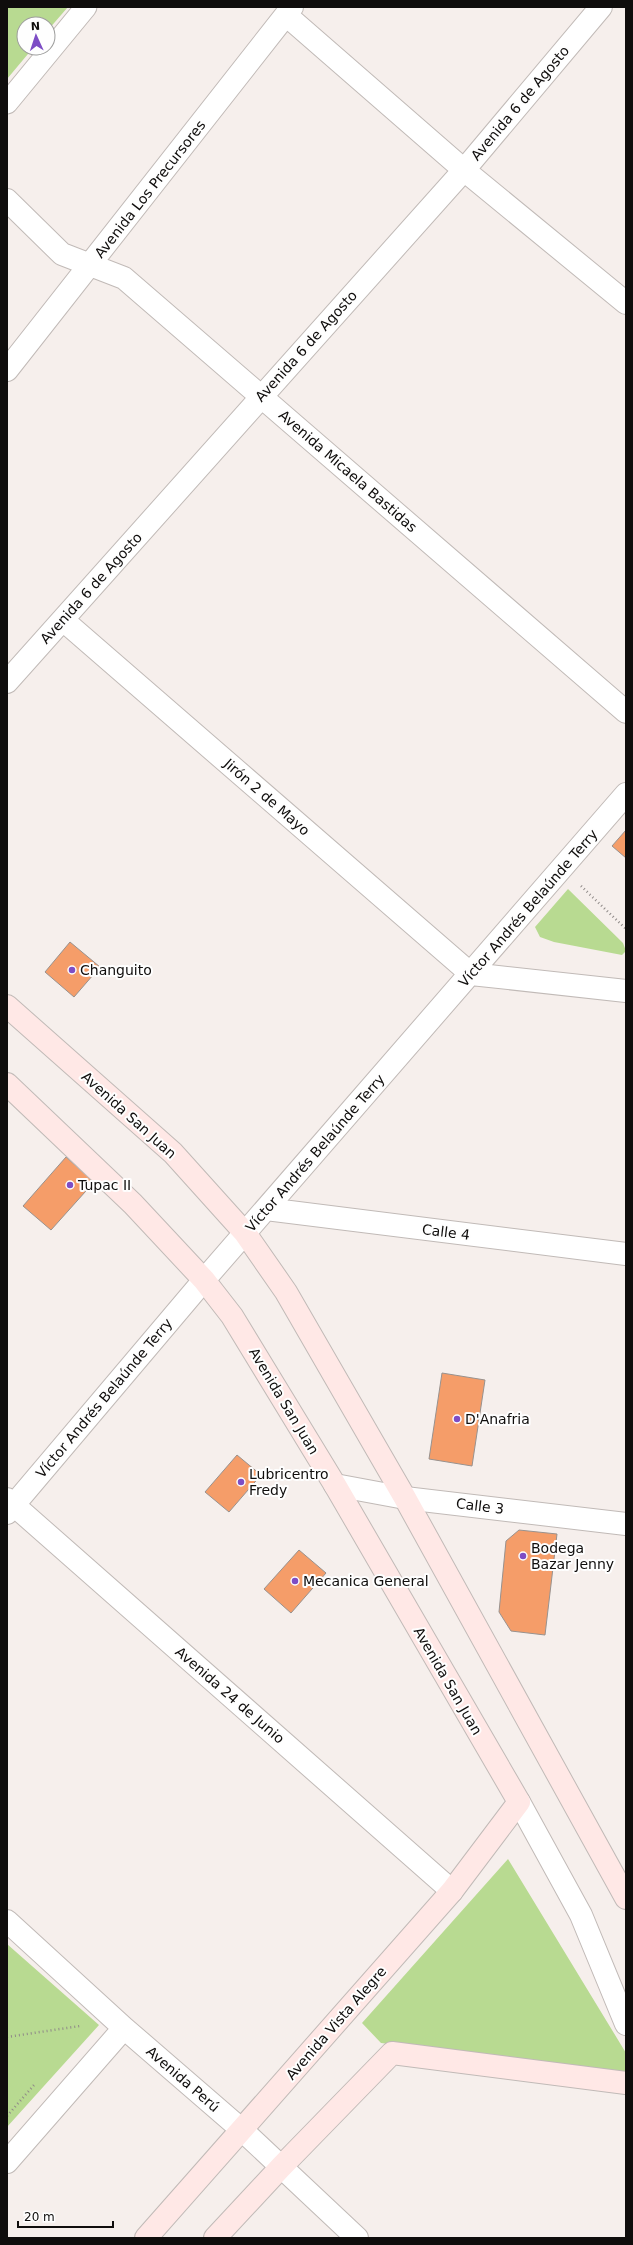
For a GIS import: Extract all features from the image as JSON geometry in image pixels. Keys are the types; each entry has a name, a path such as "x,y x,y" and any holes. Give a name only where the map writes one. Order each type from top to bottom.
{"main road":[{"name":"Avenida San Juan","path":"7,1006 173,1153 245,1233 286,1292 405,1498 626,1898"},
{"name":"Avenida San Juan","path":"7,1084 133,1204 204,1280 232,1316 335,1485 518,1802"},
{"name":"Avenida Vista Alegre","path":"146,2238 452,1891 518,1802"},
{"path":"216,2238 281,2167 392,2054 626,2083"}],"street":[{"path":"7,103 86,7"},
{"name":"Avenida 6 de Agosto","path":"7,682 464,170 601,7"},
{"path":"289,11 464,170 626,303"},
{"name":"Avenida Los Precursores","path":"7,370 289,11"},
{"name":"Avenida Micaela Bastidas","path":"7,200 62,254 124,278 626,712"},
{"name":"Jirón 2 de Mayo","path":"63,620 471,974"},
{"name":"Víctor Andrés Belaúnde Terry","path":"9,1506 626,794"},
{"path":"471,974 626,991"},
{"name":"Calle 4","path":"266,1209 626,1254"},
{"name":"Calle 3","path":"335,1485 405,1498 626,1524"},
{"name":"Avenida 24 de Junio","path":"9,1506 452,1891"},
{"name":"Avenida San Juan","path":"518,1802 580,1916 626,2024"},
{"name":"Avenida Perú","path":"7,1921 124,2028 242,2130 356,2238"},
{"path":"7,2162 124,2028"}],"path":[{"path":"562,868 626,929"},
{"path":"7,2037 88,2025 124,2028"},
{"path":"7,2116 37,2082"}],"green space":[{"path":"7,7 68,7 56,21 56,16 16,16 16,56 26,56 7,79"},
{"path":"568,889 623,943 626,951 622,955 554,942 540,937 535,927"},
{"path":"508,1859 626,2053 626,2072 381,2043 362,2023"},
{"path":"7,1944 99,2025 7,2127"}],"building":[{"path":"626,830 626,858 612,846"},
{"name":"Changuito","path":"70,942 100,967 74,997 45,972"},
{"path":"66,1157 94,1182 51,1230 23,1206"},
{"name":"D'Anafria","path":"442,1373 485,1380 472,1466 429,1459"},
{"path":"237,1455 261,1475 229,1512 205,1492"},
{"path":"519,1530 557,1534 545,1635 511,1631 499,1612 506,1541"},
{"name":"Mecanica General","path":"299,1550 326,1573 291,1613 264,1589"}],"place":[{"name":"Changuito","path":"72,970"},
{"name":"Tupac II","path":"70,1185"},
{"name":"D'Anafria","path":"457,1419"},
{"name":"Lubricentro Fredy","path":"241,1482"},
{"name":"Bodega Bazar Jenny","path":"523,1556"},
{"name":"Mecanica General","path":"295,1581"}]}
